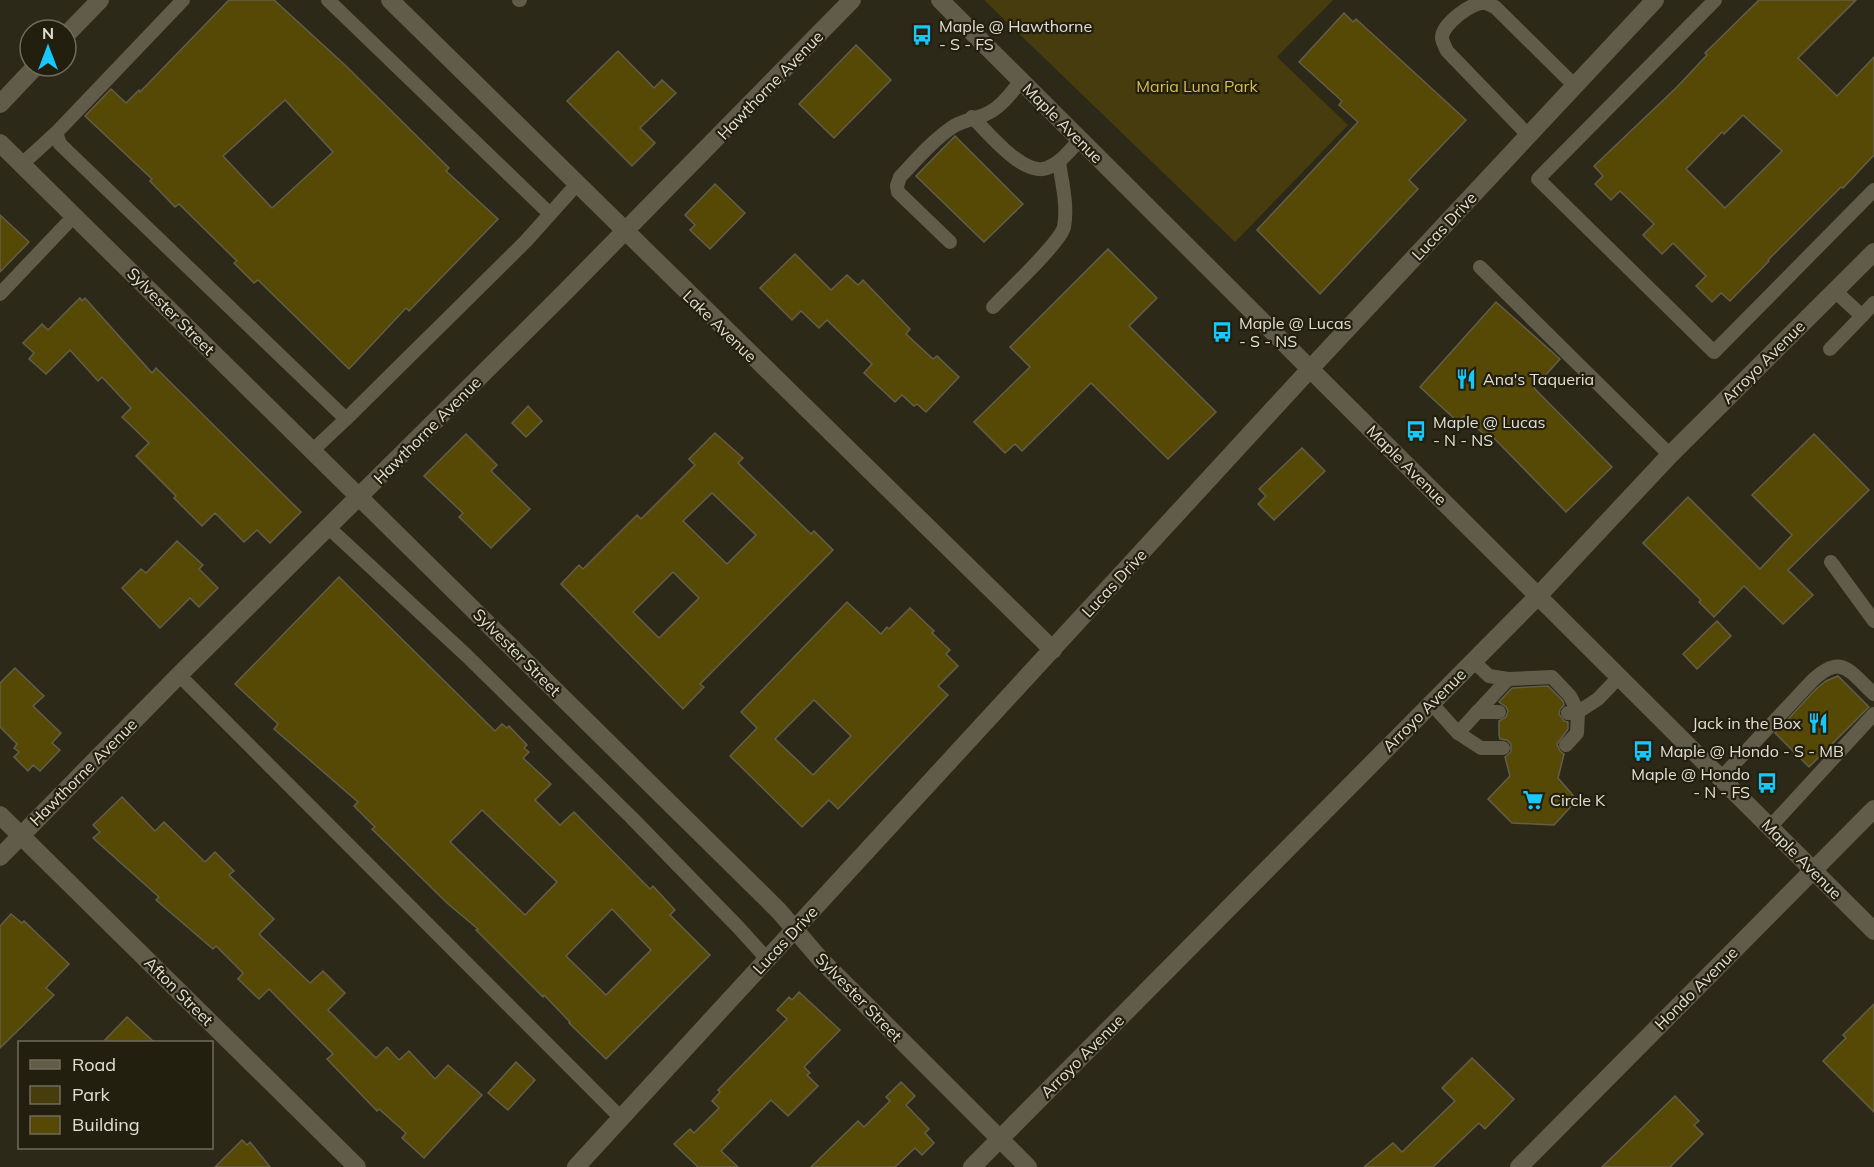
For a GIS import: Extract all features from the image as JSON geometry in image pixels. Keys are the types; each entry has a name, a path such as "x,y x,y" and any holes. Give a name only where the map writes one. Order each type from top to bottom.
{"street":[{"path":"78,23 100,0"},
{"name":"Lake Avenue","path":"390,0 1053,650"},
{"name":"Hawthorne Avenue","path":"0,857 179,675 625,232 852,0"},
{"name":"Maple Avenue","path":"940,0 1874,931"},
{"name":"Lucas Drive","path":"576,1167 1310,369 1654,0"},
{"path":"0,104 25,78"},
{"name":"Sylvester Street","path":"0,143 795,928 821,960 1028,1167"},
{"name":"Arroyo Avenue","path":"972,1167 1538,596 1670,455 1874,252"},
{"name":"Hondo Avenue","path":"1519,1167 1874,809"},
{"name":"Afton Street","path":"0,815 357,1167"}],"lane":[{"path":"21,164 56,133 183,0"},
{"path":"328,0 550,214"},
{"path":"1716,0 1538,179 1714,352 1874,190"},
{"path":"1529,136 1448,51 1442,35 1446,28 1467,8 1486,3 1495,7 1575,86"},
{"path":"951,242 898,192 900,177 939,137 972,117 983,115 1001,105 1021,81"},
{"path":"972,117 1020,164 1038,170 1046,169 1059,162 1080,140"},
{"path":"56,133 60,144 346,419"},
{"path":"993,306 1053,244 1063,229 1065,205 1059,162"},
{"path":"312,451 526,241 577,184"},
{"path":"0,294 74,216"},
{"path":"1480,267 1670,455"},
{"path":"1835,291 1862,316"},
{"path":"1830,348 1874,303"},
{"path":"329,528 474,663 639,826 768,960"},
{"path":"1831,562 1874,621"},
{"path":"1473,661 1489,676 1508,679 1552,677 1570,696 1578,733 1566,745"},
{"path":"1721,778 1820,673 1833,666 1843,666 1874,694"},
{"path":"179,675 621,1118"},
{"path":"1573,712 1598,699 1620,677"},
{"path":"1458,733 1508,679"},
{"path":"1431,703 1458,733 1481,748 1503,748"},
{"path":"1477,712 1499,712"},
{"path":"1770,827 1874,714"}],"green space":[{"name":"Maria Luna Park","path":"984,0 1333,0 1277,57 1348,125 1235,242"}],"building":[{"path":"229,0 274,0 346,66 449,168 446,171 498,219 409,311 406,308 349,369 258,280 254,283 234,263 237,261 179,204 175,207 150,181 152,179 85,116 111,89 126,103 139,90 140,92","holes":["285,100 333,152 272,208 223,156"]},
{"path":"1759,0 1856,0 1798,58 1837,96 1874,57 1874,155 1730,301 1721,293 1712,302 1696,286 1706,276 1673,243 1662,254 1643,235 1654,224 1620,191 1611,200 1595,184 1603,176 1594,166 1677,87 1707,55 1705,53","holes":["1743,115 1782,151 1725,208 1686,169 1722,132 1724,134"]},
{"path":"1344,13 1353,22 1356,19 1466,120 1409,180 1418,189 1320,294 1257,230 1358,122 1339,105 1342,101 1299,62"},
{"path":"856,45 891,80 834,138 799,104"},
{"path":"618,51 654,88 662,80 676,93 640,128 655,143 632,166 567,101"},
{"path":"955,136 1023,204 984,242 916,176"},
{"path":"715,184 745,213 710,249 690,230 695,225 685,215"},
{"path":"0,215 29,242 0,272"},
{"path":"1108,249 1157,298 1129,326 1216,412 1168,459 1091,383 1022,451 1015,444 1005,453 974,422 1030,367 1010,347"},
{"path":"795,254 831,290 847,275 858,285 863,280 910,329 906,334 933,359 937,356 959,377 926,412 917,404 914,406 902,395 895,402 864,373 872,364 827,320 819,328 801,311 792,320 760,288"},
{"path":"80,298 82,301 85,298 152,373 156,368 301,512 270,543 257,530 244,542 215,513 202,526 136,456 149,443 122,417 131,408 102,377 98,381 70,350 46,374 29,359 34,353 23,343 42,324 48,330"},
{"path":"1496,302 1560,359 1534,388 1612,467 1566,512 1491,435 1488,438 1464,416 1458,422 1420,387"},
{"path":"528,406 542,421 526,437 512,423"},
{"path":"715,433 743,458 738,463 811,534 814,531 833,550 700,684 704,687 683,709 561,584 579,565 583,569 637,515 641,519 695,465 689,459","holes":["712,493 756,535 727,564 683,521","673,572 699,598 659,638 633,612"]},
{"path":"466,434 497,465 491,471 530,509 491,548 459,517 463,513 424,476"},
{"path":"1814,434 1869,490 1788,570 1813,595 1783,624 1744,586 1714,617 1699,602 1701,600 1643,543 1688,497 1760,569 1792,535 1752,495"},
{"path":"1302,448 1325,471 1274,520 1258,504 1266,496 1259,489"},
{"path":"177,541 203,565 199,569 218,588 199,607 190,598 160,628 122,588 141,569 146,573"},
{"path":"339,577 495,731 502,724 507,728 509,726 527,745 524,748 529,752 523,758 551,784 535,800 560,825 574,812 650,889 653,886 675,910 670,915 710,955 606,1059 476,930 478,929 447,903 372,829 375,827 354,806 358,802 274,729 278,724 235,684","holes":["482,810 557,882 525,915 450,842","612,909 651,950 606,995 566,956"]},
{"path":"847,602 881,634 910,608 950,650 946,654 958,666 938,686 948,695 838,809 829,800 802,827 730,756 757,728 741,712","holes":["814,700 851,736 813,775 775,739"]},
{"path":"1717,621 1731,636 1697,669 1683,654"},
{"path":"15,668 44,696 33,706 61,733 52,743 60,750 40,771 33,765 28,771 14,757 19,752 14,748 17,744 0,727 0,683"},
{"name":"Jack in the Box","path":"1838,676 1869,707 1809,767 1775,733 1816,689 1826,681"},
{"path":"1548,686 1563,701 1564,705 1559,714 1564,721 1568,722 1568,729 1557,744 1564,754 1558,778 1577,800 1554,825 1512,823 1488,799 1510,776 1505,757 1511,752 1511,744 1507,740 1500,739 1499,735 1499,721 1506,717 1508,711 1499,702 1512,688"},
{"path":"122,797 155,831 164,822 205,862 215,852 234,871 229,875 274,919 259,934 310,983 323,971 345,993 328,1010 376,1058 387,1047 399,1060 409,1051 435,1079 448,1065 482,1095 424,1158 402,1138 406,1133 379,1109 377,1111 327,1059 333,1054 269,989 259,999 238,979 243,973 216,946 213,949 156,900 159,897 93,838 100,832 93,825"},
{"path":"11,914 22,923 24,921 69,964 46,988 54,995 0,1048 0,926"},
{"path":"799,992 840,1030 804,1067 810,1073 807,1075 818,1086 788,1116 771,1100 721,1151 738,1167 698,1167 674,1144 690,1129 694,1133 719,1108 712,1101 720,1092 718,1090 787,1019 777,1010 789,997 792,1000"},
{"path":"1874,1004 1874,1112 1823,1061 1846,1038 1843,1035"},
{"path":"127,1017 153,1041 104,1041"},
{"path":"1472,1058 1514,1099 1485,1129 1479,1123 1433,1167 1364,1167 1393,1143 1402,1152 1455,1101 1442,1088"},
{"path":"516,1062 535,1080 508,1110 488,1093"},
{"path":"901,1082 915,1096 906,1105 929,1129 925,1133 934,1143 922,1155 915,1148 895,1167 811,1167 858,1121 864,1127 890,1101 886,1097"},
{"path":"1675,1096 1699,1121 1694,1125 1703,1134 1670,1167 1602,1167"},
{"path":"242,1140 247,1145 250,1142 270,1167 215,1167"}],"place":[{"name":"Maple @ Hawthorne - S - FS","path":"922,35"},
{"name":"Maple @ Lucas - S - NS","path":"1222,332"},
{"name":"Ana's Taqueria","path":"1466,379"},
{"name":"Maple @ Lucas - N - NS","path":"1416,431"},
{"name":"Jack in the Box","path":"1818,723"},
{"name":"Maple @ Hondo - S - MB","path":"1643,751"},
{"name":"Maple @ Hondo - N - FS","path":"1767,783"},
{"name":"Circle K","path":"1533,800"}]}
